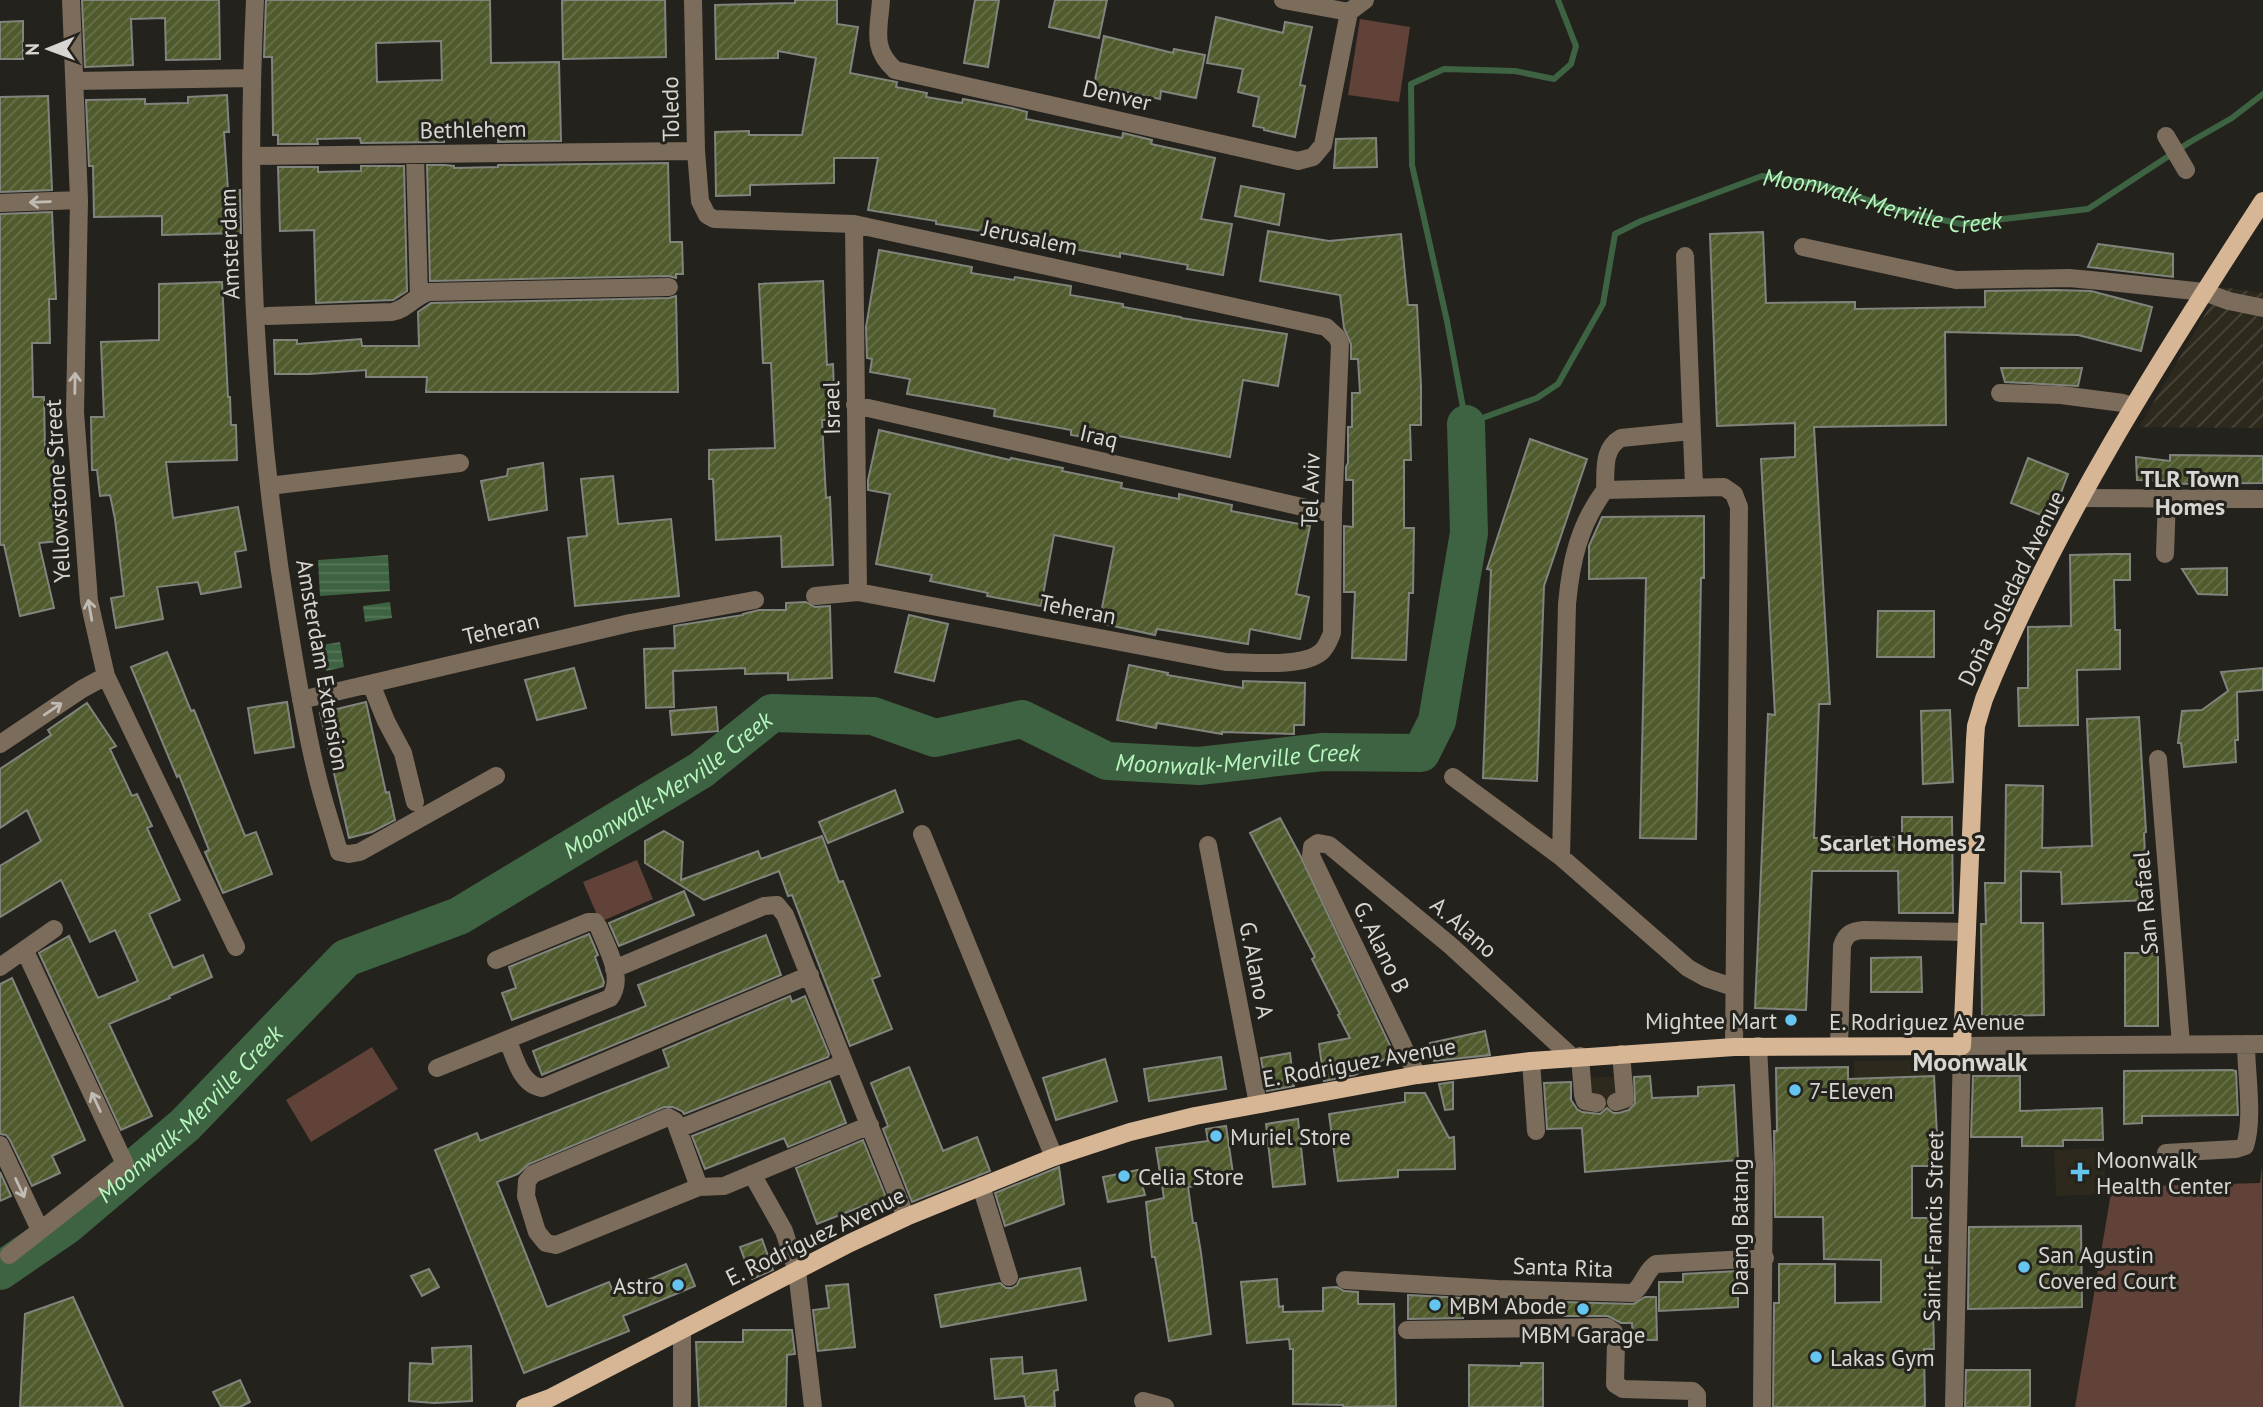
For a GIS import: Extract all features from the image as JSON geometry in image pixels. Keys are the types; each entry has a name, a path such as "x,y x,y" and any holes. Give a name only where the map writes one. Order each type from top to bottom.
{"main road":[{"name":"Doña Soledad Avenue","path":"1962,1046 1975,740 1979,713 1993,676 2081,498 2133,406 2263,201"},
{"name":"E. Rodriguez Avenue","path":"525,1407 550,1403 682,1329 906,1217 1054,1157 1130,1132 1195,1116 1417,1075 1531,1061 1758,1046 1962,1046"}],"street":[{"name":"Yellowstone Street","path":"71,0 79,201 75,412 89,601 95,636 106,676 236,947"},
{"name":"Amsterdam","path":"256,0 251,156 256,316 269,485"},
{"name":"Toledo","path":"693,0 696,151 700,201 707,215"},
{"name":"Denver","path":"881,0 878,45 884,60 895,71 1298,161 1313,157 1322,145 1349,12"},
{"path":"1283,0 1349,12 1365,0"},
{"path":"75,81 252,78"},
{"path":"2165,136 2186,170"},
{"name":"Bethlehem","path":"251,156 696,151"},
{"path":"415,154 419,296"},
{"path":"0,203 79,201"},
{"name":"Jerusalem","path":"707,215 722,221 854,224 1326,327 1337,337"},
{"name":"Israel","path":"854,224 858,592"},
{"path":"1803,247 1956,280 2068,278 2204,292 2229,301 2263,308"},
{"path":"1685,256 1693,486"},
{"path":"267,316 393,312 407,307 419,296 429,292 669,287"},
{"name":"Tel Aviv","path":"1327,646 1332,633 1333,514 1341,354 1337,337"},
{"path":"2000,393 2060,395 2133,406"},
{"name":"Iraq","path":"855,405 1333,514"},
{"path":"1562,857 1567,604 1571,566 1584,525 1605,490 1606,461 1608,450 1613,443 1621,438 1692,431"},
{"path":"269,485 460,463"},
{"name":"Amsterdam Extension","path":"269,485 301,700 316,774 339,852 360,852 496,776"},
{"path":"1605,490 1724,487 1734,494 1739,507 1734,1047"},
{"path":"2081,498 2263,499"},
{"path":"2165,554 2167,498"},
{"name":"Teheran","path":"816,596 858,592 1226,662 1277,663 1303,660 1319,654 1327,646"},
{"name":"Teheran","path":"301,700 630,623 755,600"},
{"path":"0,744 106,676"},
{"path":"371,684 403,753 415,802"},
{"name":"San Rafael","path":"2158,759 2181,1044"},
{"path":"1453,777 1562,857 1688,968 1706,978 1733,987"},
{"path":"922,834 1054,1157"},
{"name":"A. Alano","path":"1318,844 1329,845 1451,946 1576,1057"},
{"name":"G. Alano B","path":"1318,844 1311,847 1311,856 1417,1075"},
{"name":"G. Alano A","path":"1208,845 1258,1104"},
{"path":"614,969 764,906 777,905 785,915 810,975 906,1217"},
{"path":"437,1068 610,998 617,983 595,922 588,922 496,960"},
{"path":"1839,1046 1844,937 1853,931 1967,928"},
{"path":"0,967 54,929"},
{"path":"9,1255 125,1164 25,951"},
{"path":"508,1041 524,1079 532,1087 542,1088 810,975"},
{"path":"2166,1153 2236,1149 2245,1146 2249,1128 2254,1044"},
{"name":"E. Rodriguez Avenue","path":"1962,1046 2254,1044"},
{"name":"Daang Batang","path":"1758,1046 1764,1164 1762,1407"},
{"name":"Saint Francis Street","path":"1954,1407 1962,1046"},
{"path":"1616,1102 1625,1098 1621,1054"},
{"path":"1576,1057 1583,1095 1586,1101 1597,1103"},
{"path":"1531,1061 1536,1131"},
{"path":"678,1129 844,1063"},
{"path":"699,1187 675,1121 668,1117 533,1174 527,1181 526,1196 537,1232 546,1243 556,1245 699,1187 724,1186 870,1125"},
{"path":"0,1145 40,1230"},
{"path":"752,1174 784,1231 797,1271 813,1407"},
{"path":"981,1186 1009,1277"},
{"name":"Santa Rita","path":"1345,1280 1497,1289 1633,1293 1639,1289 1652,1266 1656,1264 1765,1258"},
{"path":"1407,1330 1607,1327 1614,1332 1616,1341 1615,1384 1623,1389 1693,1391 1697,1395 1697,1407"},
{"path":"682,1329 682,1407"},
{"path":"1143,1401 1166,1407"}],"shaded area":[{"path":"1360,19 1410,27 1399,102 1348,95"},
{"path":"2221,287 2263,293 2263,428 2139,427"},
{"path":"388,555 390,591 320,596 318,560"},
{"path":"390,602 392,618 365,622 363,606"},
{"path":"340,642 344,667 326,671 322,645"},
{"path":"637,860 653,899 600,922 583,882"},
{"path":"372,1047 398,1089 311,1142 286,1100"},
{"path":"1936,1060 1937,1132 1855,1133 1854,1061"},
{"path":"1632,1075 1635,1133 1580,1135 1577,1079"},
{"name":"Moonwalk Health Center","path":"2104,1148 2106,1194 2056,1196 2054,1150"},
{"path":"2262,1166 2263,1407 2075,1407 2112,1187 2260,1183"}],"building":[{"path":"82,0 219,0 220,59 166,60 165,18 131,19 133,65 85,67"},
{"path":"266,0 490,0 491,63 559,62 561,141 498,142 498,127 444,128 444,142 361,143 360,138 317,139 318,144 278,144 278,135 273,135 272,57 264,57","holes":["441,41 442,80 377,82 376,43"]},
{"path":"562,0 665,0 666,57 563,59"},
{"path":"795,0 837,0 837,24 858,27 850,73 897,82 896,87 927,93 926,97 962,103 963,99 1012,108 1027,112 1026,119 1122,138 1123,133 1152,140 1151,144 1215,158 1201,219 1232,224 1223,275 1187,269 1188,265 1120,253 1120,257 1056,246 1057,243 868,210 878,158 834,158 834,183 750,185 750,195 716,196 715,132 749,131 749,135 802,135 816,58 778,51 778,58 716,59 715,5 795,3"},
{"path":"975,0 999,0 988,67 964,63"},
{"path":"1055,0 1107,0 1099,38 1049,27"},
{"path":"1216,17 1283,33 1285,22 1312,27 1300,85 1305,86 1295,137 1253,126 1259,97 1238,92 1243,69 1207,63"},
{"path":"23,21 23,59 0,59 0,22"},
{"path":"1104,36 1173,53 1174,49 1205,55 1196,98 1161,91 1160,99 1094,85"},
{"path":"227,95 229,132 224,132 228,190 240,190 241,233 162,235 162,216 94,217 93,166 89,166 86,100 145,99 145,104 188,103 188,97"},
{"path":"48,96 52,190 0,192 0,97"},
{"path":"1376,138 1377,167 1334,168 1336,139"},
{"path":"668,163 670,242 682,242 683,274 676,274 676,278 430,281 427,165 454,168"},
{"path":"361,166 404,166 407,291 393,300 316,303 314,230 280,231 278,167 318,167 318,172 361,171"},
{"path":"1241,186 1284,194 1279,225 1235,216"},
{"path":"52,212 56,299 49,299 50,343 32,343 33,397 44,397 45,454 53,454 54,494 57,494 60,541 39,543 54,608 20,616 4,545 0,545 0,214"},
{"path":"1268,231 1329,241 1401,234 1408,305 1417,305 1421,386 1421,425 1410,425 1411,460 1404,460 1404,528 1414,528 1413,593 1409,593 1406,660 1352,658 1355,592 1344,592 1344,526 1353,527 1353,480 1346,480 1346,467 1348,427 1352,427 1352,393 1360,393 1358,359 1351,359 1351,344 1344,328 1340,295 1260,281"},
{"path":"1763,232 1766,303 1855,302 1855,309 1985,307 1985,291 2055,290 2091,291 2152,307 2141,351 2078,335 1945,332 1946,425 1814,427 1830,704 1819,704 1814,838 1902,837 1902,817 1952,817 1953,913 1899,913 1898,871 1812,871 1806,1010 1755,1008 1768,714 1775,715 1761,459 1795,457 1795,423 1717,426 1710,234"},
{"path":"2098,244 2173,254 2173,277 2088,267"},
{"path":"879,250 972,267 971,273 1071,286 1070,295 1123,304 1123,307 1287,334 1278,386 1243,380 1230,457 1103,433 1102,440 1071,435 1071,430 994,416 995,409 907,394 910,379 870,372 872,359 867,358 866,327"},
{"path":"823,281 827,365 833,364 835,420 822,420 826,498 830,497 833,565 782,567 781,536 716,540 713,479 709,479 709,450 775,448 771,363 763,363 759,284"},
{"path":"222,282 228,397 231,425 236,425 237,460 166,462 173,518 238,507 246,550 235,552 241,587 201,594 198,582 157,587 163,619 116,628 111,598 124,596 115,519 110,495 100,496 97,470 92,470 91,417 104,417 101,342 159,340 159,284"},
{"path":"676,296 678,392 426,392 427,377 366,377 366,370 275,374 274,340 297,340 297,344 361,339 362,346 419,346 418,312 431,303"},
{"path":"2001,368 2082,368 2078,386 2005,382"},
{"path":"879,430 1010,460 1011,458 1063,468 1062,471 1122,483 1121,488 1179,499 1179,494 1232,505 1231,511 1310,526 1296,594 1309,597 1300,639 1250,629 1248,644 1157,629 1155,635 1099,623 1114,547 1054,535 1041,606 987,596 988,593 930,581 932,575 876,564 890,494 868,490"},
{"path":"1530,439 1587,459 1544,586 1537,781 1483,778 1491,570 1487,569"},
{"path":"2170,455 2263,456 2263,483 2171,484 2171,481 2137,480 2136,457 2170,461"},
{"path":"2028,458 2068,474 2051,519 2011,503"},
{"path":"543,463 547,510 489,520 481,481 507,476 508,469"},
{"path":"613,476 618,524 671,519 679,596 575,606 568,538 587,536 581,479"},
{"path":"1704,516 1696,839 1640,838 1646,578 1589,579 1589,546 1602,517"},
{"path":"2130,554 2130,580 2114,580 2115,630 2120,630 2120,669 2077,670 2078,725 2019,726 2018,688 2028,688 2028,627 2071,626 2070,555"},
{"path":"2227,568 2227,595 2198,594 2182,569"},
{"path":"806,602 815,607 830,606 832,678 788,680 788,673 745,674 745,668 673,671 674,707 646,708 644,649 675,648 674,626 759,610 786,610 786,603"},
{"path":"1878,611 1934,611 1934,657 1877,657"},
{"path":"909,615 948,624 934,681 895,672"},
{"path":"167,652 191,711 194,710 245,836 256,832 272,874 223,893 205,852 209,850 179,775 177,777 131,667"},
{"path":"1129,665 1168,673 1167,675 1243,688 1243,681 1305,683 1304,725 1294,725 1294,734 1222,734 1157,723 1156,728 1117,720"},
{"path":"574,668 586,708 537,720 525,680"},
{"path":"2263,668 2263,690 2237,692 2236,762 2184,767 2181,743 2178,743 2182,711 2202,710 2228,691 2221,672"},
{"path":"287,702 294,747 255,753 248,708"},
{"path":"366,702 386,793 389,792 395,820 372,832 349,838 320,713"},
{"path":"87,703 116,746 110,749 132,796 137,794 152,826 147,828 180,900 149,914 173,968 203,955 212,977 109,1024 152,1116 121,1130 39,953 69,936 98,998 138,981 115,930 90,942 61,880 0,917 0,866 41,841 27,810 0,828 0,769 51,735 48,730"},
{"path":"716,707 718,731 672,735 670,711"},
{"path":"1950,710 1953,782 1923,784 1921,711"},
{"path":"2139,717 2147,900 2062,904 2061,872 2021,871 2021,923 2043,923 2044,1015 1982,1016 1981,924 1986,924 1985,883 2005,883 2006,785 2043,786 2042,848 2092,846 2087,719"},
{"path":"895,790 903,812 828,843 819,822"},
{"path":"1280,818 1394,1054 1355,1075 1324,1081 1319,1044 1350,1038 1312,959 1315,957 1250,833"},
{"path":"664,831 683,842 681,880 758,851 761,859 822,836 839,882 843,881 880,976 872,979 892,1029 850,1046 792,895 788,896 779,871 704,900 645,863 645,841"},
{"path":"684,891 694,915 619,946 609,923"},
{"path":"589,934 598,955 595,957 603,986 512,1020 502,993 516,988 509,967"},
{"path":"766,935 781,975 542,1075 533,1051 646,1006 638,985"},
{"path":"2125,953 2158,953 2158,1026 2125,1026"},
{"path":"1921,957 1922,992 1871,992 1871,958"},
{"path":"12,978 85,1140 52,1156 60,1173 32,1186 10,1140 6,1135 0,1134 0,984"},
{"path":"790,996 792,1002 805,996 828,1057 684,1114 673,1107 664,1107 529,1164 518,1174 497,1182 547,1307 609,1282 614,1294 686,1264 695,1286 623,1316 629,1331 524,1373 435,1150 477,1133 480,1141 669,1067 663,1050"},
{"path":"1485,1031 1490,1055 1434,1061 1430,1043"},
{"path":"1290,1053 1294,1086 1267,1091 1261,1058"},
{"path":"1221,1057 1226,1089 1149,1101 1144,1069"},
{"path":"1105,1059 1117,1101 1056,1120 1043,1078"},
{"path":"909,1067 943,1151 977,1137 990,1171 912,1202 883,1129 888,1126 871,1083"},
{"path":"1848,1067 1848,1079 1934,1076 1940,1166 1912,1166 1912,1218 1933,1218 1935,1227 1935,1259 1932,1259 1934,1349 1924,1349 1925,1407 1773,1407 1774,1303 1779,1303 1779,1264 1835,1264 1835,1303 1881,1302 1881,1260 1824,1259 1823,1217 1775,1217 1776,1068"},
{"path":"2124,1071 2236,1071 2238,1115 2142,1116 2142,1123 2124,1124"},
{"path":"1650,1076 1652,1098 1698,1096 1698,1087 1734,1085 1738,1160 1585,1172 1582,1128 1547,1129 1544,1083 1571,1082 1571,1100 1582,1112 1600,1114 1607,1108 1613,1113 1619,1113 1629,1110 1635,1103 1634,1077"},
{"path":"1973,1076 2020,1076 2020,1111 2102,1108 2103,1140 2063,1140 2063,1146 2022,1146 2022,1137 1971,1137"},
{"path":"830,1081 846,1123 788,1147 784,1138 705,1169 692,1136"},
{"path":"1453,1082 1453,1109 1445,1110 1439,1084"},
{"path":"1405,1093 1425,1093 1449,1138 1454,1137 1455,1169 1398,1170 1398,1177 1338,1181 1329,1114 1405,1102"},
{"path":"1298,1119 1305,1184 1273,1187 1266,1124"},
{"path":"1226,1126 1234,1180 1188,1187 1201,1253 1211,1334 1169,1341 1155,1257 1152,1257 1146,1202 1164,1198 1156,1148 1208,1141 1206,1129"},
{"path":"863,1140 886,1197 817,1224 796,1168"},
{"path":"1059,1167 1064,1204 1005,1226 995,1193"},
{"path":"1138,1170 1145,1195 1108,1202 1103,1177"},
{"path":"0,1172 11,1196 0,1201"},
{"name":"San Agustin Covered Court","path":"2081,1226 2082,1307 1968,1309 1969,1227"},
{"path":"762,1239 773,1270 752,1279 740,1247"},
{"path":"1080,1268 1086,1300 941,1327 935,1295 1000,1283 1006,1288 1012,1288 1020,1279"},
{"path":"429,1269 439,1287 422,1296 411,1276"},
{"path":"1738,1271 1738,1307 1659,1311 1659,1282 1683,1282 1683,1274"},
{"path":"1277,1279 1279,1307 1283,1306 1283,1312 1323,1311 1323,1288 1337,1287 1344,1291 1358,1292 1358,1304 1394,1304 1396,1406 1293,1404 1293,1349 1290,1349 1289,1339 1247,1343 1241,1282"},
{"path":"848,1284 855,1347 818,1351 813,1310 829,1308 826,1286"},
{"name":"MBM Abode","path":"1408,1295 1463,1298 1463,1318 1408,1319"},
{"path":"73,1297 123,1407 20,1407 25,1314"},
{"path":"1645,1297 1656,1297 1657,1340 1633,1340 1632,1323 1621,1323 1608,1316 1564,1316 1564,1302 1633,1304"},
{"path":"743,1330 792,1330 795,1354 787,1355 786,1407 699,1407 696,1342 743,1342"},
{"path":"471,1346 472,1401 409,1401 410,1363 433,1364 432,1348"},
{"path":"1022,1357 1023,1374 1056,1370 1058,1390 1054,1391 1055,1407 1026,1407 1024,1396 995,1399 991,1359"},
{"path":"1521,1363 1543,1363 1543,1407 1469,1407 1469,1365 1521,1366"},
{"path":"1966,1370 2030,1370 2030,1407 1965,1407"},
{"path":"240,1380 250,1402 240,1407 221,1407 213,1392"}],"waterway":[{"name":"Moonwalk-Merville Creek","path":"1558,0 1576,46 1571,64 1554,79 1515,71 1444,69 1411,84 1412,165 1447,321 1466,424 1537,398 1558,384 1603,304 1615,234 1641,221 1762,176 1820,184 1898,210 1961,224 2088,209 2190,142 2232,118 2263,94"},
{"name":"Moonwalk-Merville Creek","path":"0,1271 67,1225 185,1125 346,958 459,916 701,770 772,713 873,716 935,738 1022,719 1107,761 1199,766 1323,752 1421,753 1437,721 1469,533 1466,424"}],"place":[{"name":"Mightee Mart","path":"1791,1020"},
{"name":"7-Eleven","path":"1795,1090"},
{"name":"Muriel Store","path":"1216,1136"},
{"name":"Moonwalk Health Center","path":"2080,1172"},
{"name":"Celia Store","path":"1124,1176"},
{"name":"San Agustin Covered Court","path":"2024,1267"},
{"name":"Astro","path":"678,1285"},
{"name":"MBM Abode","path":"1435,1305"},
{"name":"MBM Garage","path":"1583,1309"},
{"name":"Lakas Gym","path":"1816,1357"}],"district":[{"name":"TLR Town Homes","path":"2190,492"},
{"name":"Scarlet Homes 2","path":"1903,842"},
{"name":"Moonwalk","path":"1970,1061"}]}
